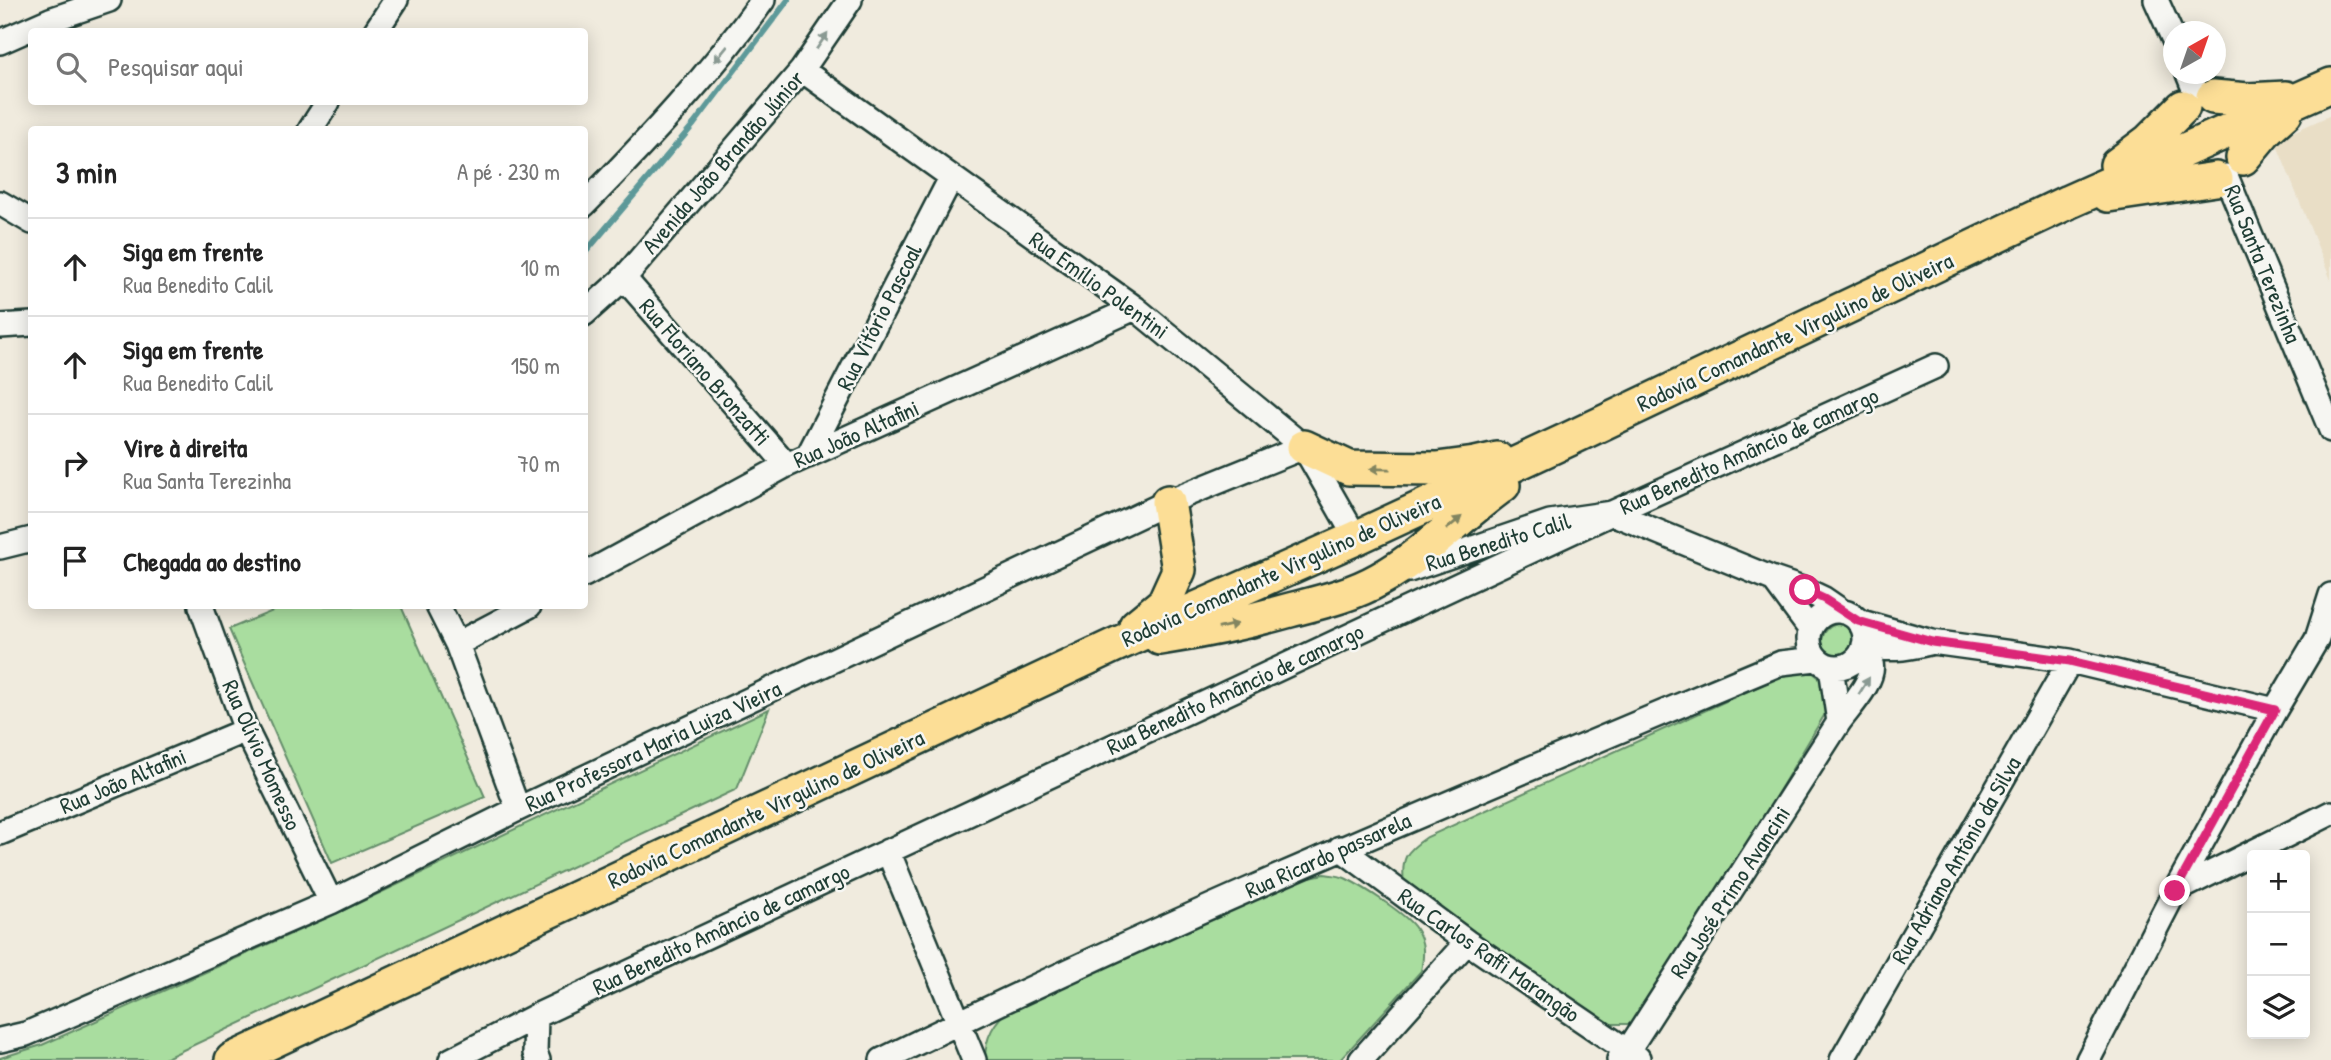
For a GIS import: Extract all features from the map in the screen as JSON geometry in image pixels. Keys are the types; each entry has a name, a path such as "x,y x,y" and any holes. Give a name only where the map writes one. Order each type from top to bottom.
{"highway":[{"path":"2068,202 2149,141 2197,100 2248,100 2317,91"},
{"name":"Rodovia Comandante Virgulino de Oliveira","path":"232,1060 1113,646 1567,440 2182,150 2231,159 2317,91"},
{"path":"2068,202 2231,159"},
{"path":"1304,447 1349,468 1437,469 1475,464 1567,440"},
{"path":"1113,646 1223,628 1342,597 1379,580 1407,562 1476,505 1567,440"},
{"path":"1113,646 1164,603 1179,570 1168,502"},
{"path":"1356,538 1379,580"},
{"path":"220,1060 270,1042"},
{"path":"238,1060 270,1042"}],"street":[{"path":"32,28 109,0"},
{"path":"378,28 396,0"},
{"path":"588,201 653,135 763,0"},
{"name":"Avenida João Brandão Júnior","path":"588,310 624,278 802,70 850,0"},
{"path":"2156,0 2165,21"},
{"path":"0,42 28,30"},
{"name":"Rua Emílio Polentini","path":"802,70 1135,308 1304,447 1356,538"},
{"path":"2191,84 2197,100"},
{"path":"2197,100 2225,105 2231,159 2204,177 2194,170 2182,150 2177,128 2197,100"},
{"path":"313,126 326,105"},
{"name":"Rua Santa Terezinha","path":"2231,159 2331,430"},
{"name":"Rua Vitório Pascoal","path":"808,456 951,178"},
{"path":"0,203 28,220"},
{"name":"Rua Floriano Bronzatti","path":"624,278 787,465"},
{"name":"Rua João Altafini","path":"588,573 787,465 1135,308"},
{"path":"0,326 28,324"},
{"name":"Rua Benedito Amâncio de camargo","path":"451,1060 536,1016 888,851 1612,513 1936,366"},
{"name":"Rua Professora Maria Luiza Vieira","path":"0,1040 26,1034 331,902 518,809 1168,502 1304,447"},
{"path":"1612,513 1814,594 1851,617 1865,638 1864,646 1855,661 1839,668 1824,663"},
{"name":"Rua Benedito Calil","path":"1379,580 1550,522 1612,513"},
{"path":"0,547 28,540"},
{"path":"1773,579 1810,631"},
{"path":"2088,1060 2175,891 2317,639 2331,595"},
{"name":"Rua Olívio Momesso","path":"202,609 246,730 331,902"},
{"path":"440,609 457,644 518,809"},
{"path":"457,644 523,609"},
{"path":"1839,722 1824,663 1809,643 1810,631 1816,620 1833,611 1932,642 2070,661 2275,710"},
{"name":"Rua Ricardo passarela","path":"1781,663 1810,631"},
{"path":"1864,646 1887,650 1932,642"},
{"name":"Rua José Primo Avancini","path":"1629,1057 1839,722 1867,682 1872,672 1864,646"},
{"name":"Rua Adriano Antônio da Silva","path":"1842,1060 2070,661"},
{"name":"Rua Ricardo passarela","path":"881,1060 1340,848 1781,663 1824,663"},
{"name":"Rua João Altafini","path":"0,832 246,730"},
{"path":"2175,891 2331,813"},
{"name":"Rua Carlos Raffi Marangão","path":"1340,848 1629,1057"},
{"path":"888,851 974,1060"},
{"path":"1361,1060 1467,942"},
{"path":"536,1016 535,1053 538,1060"}],"shaded area":[{"path":"2331,115 2331,280 2275,140"}],"green space":[{"path":"278,609 402,609 485,797 332,863 229,629"},
{"path":"1840,624 1853,629 1858,642 1853,655 1840,660 1827,655 1822,642 1827,629"},
{"path":"1808,670 1820,678 1825,688 1825,714 1652,1004 1633,1024 1604,1024 1404,885 1403,868 1406,856 1427,837 1770,681 1794,671"},
{"path":"769,709 737,789 162,1060 0,1060 42,1045 329,917"},
{"path":"1324,874 1345,878 1395,909 1416,929 1423,949 1421,971 1340,1060 985,1060 992,1030 1012,1007 1305,878"}],"waterway":[{"path":"588,249 694,124 788,0"}],"route":[{"path":"1805,590 1852,615 1858,621 1932,642 2070,661 2275,710 2175,891"}]}
